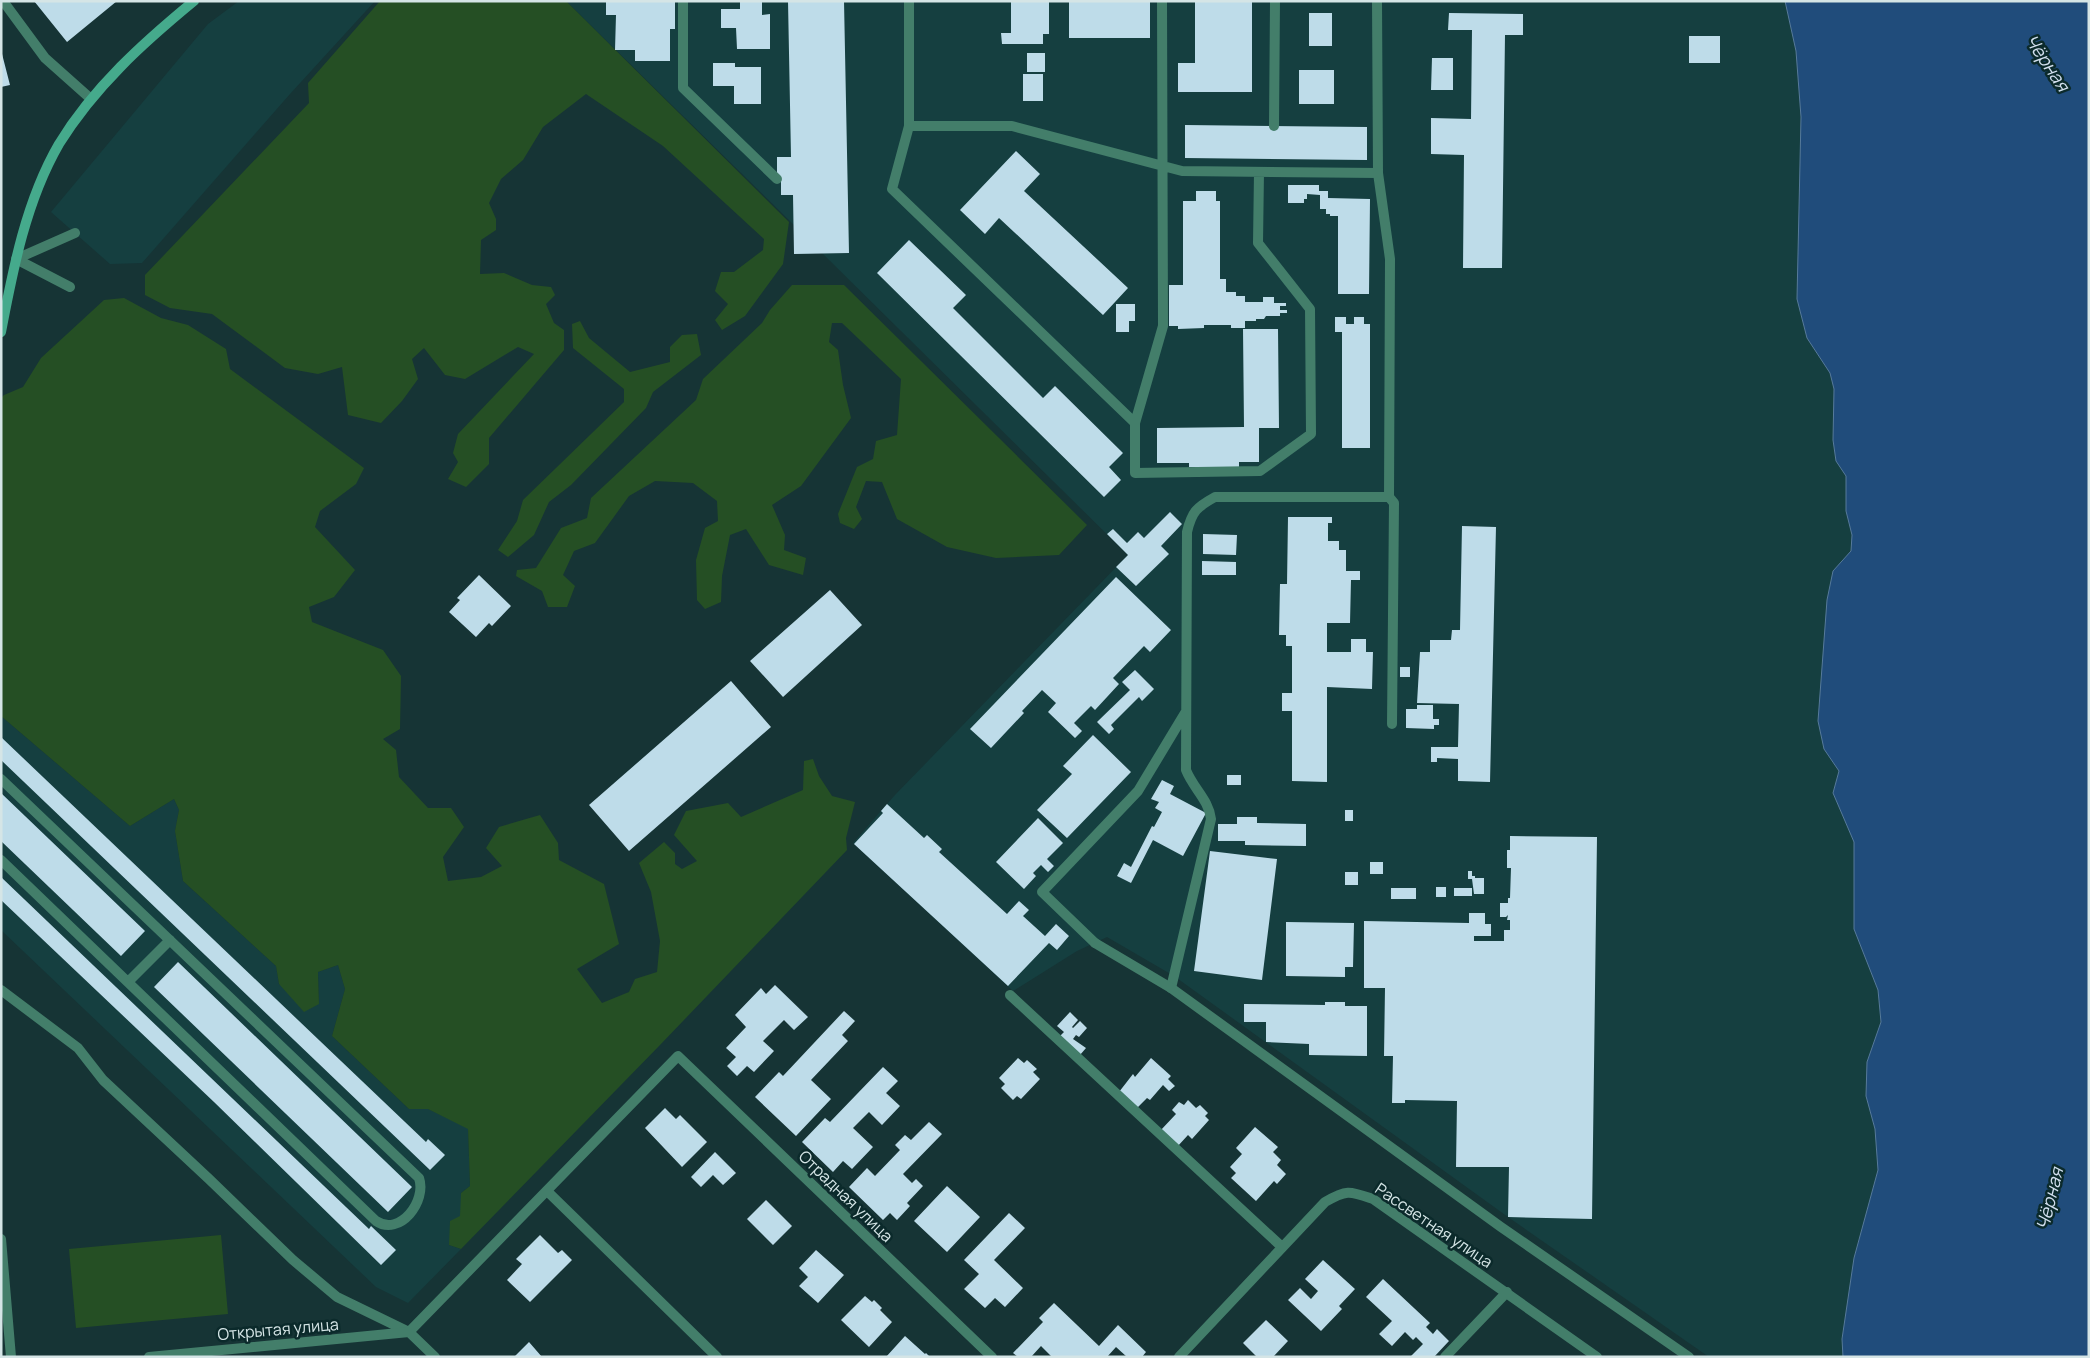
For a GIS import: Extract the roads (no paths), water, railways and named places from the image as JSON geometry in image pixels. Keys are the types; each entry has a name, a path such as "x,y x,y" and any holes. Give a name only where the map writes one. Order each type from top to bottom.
{"street":[{"path":"3,1 45,58 91,99"},
{"path":"1,332 16,258 39,187 59,146 91,99 148,39 194,1"},
{"path":"683,1 682,88 777,180"},
{"path":"909,1 909,126 892,189 1135,423"},
{"path":"1162,1 1163,326 1135,423 1135,473 1260,471 1311,434 1310,309 1258,243 1259,172"},
{"path":"1274,126 1275,1"},
{"path":"1377,1 1378,173 1390,259 1389,498"},
{"path":"909,126 1012,126 1182,171 1378,173"},
{"path":"16,258 75,233"},
{"path":"16,258 70,287"},
{"path":"1171,988 1211,819 1206,801 1191,782 1186,770 1187,532 1191,516 1200,505 1215,497 1389,498 1394,503 1392,724"},
{"path":"1186,712 1138,791 1042,892 1095,943 1171,988 1501,1227 1689,1357"},
{"path":"1,778 419,1178 422,1185 420,1200 409,1214 402,1220 389,1226 382,1225 376,1221 1,860"},
{"path":"128,982 170,940"},
{"path":"1,990 78,1048 103,1080 292,1260 337,1297 409,1332 435,1357"},
{"path":"1010,995 1282,1248"},
{"name":"Отрадная улица","path":"547,1192 678,1056 992,1357"},
{"path":"409,1332 547,1192 717,1357"},
{"name":"Рассветная улица","path":"1179,1357 1325,1202 1340,1193 1353,1192 1373,1199 1597,1357"},
{"path":"1,1239 11,1357"},
{"path":"1445,1357 1507,1292"},
{"name":"Открытая улица","path":"149,1357 409,1332"}],"water":[{"name":"Чёрная","path":"1785,1 2089,1 2089,1357 1843,1357 1842,1339 1854,1258 1878,1170 1875,1129 1866,1096 1867,1062 1881,1022 1878,990 1854,929 1854,842 1833,793 1839,771 1824,749 1818,721 1827,600 1833,571 1851,551 1852,535 1846,511 1846,476 1836,461 1833,440 1834,389 1830,373 1807,338 1797,299 1801,117 1796,51"}]}
